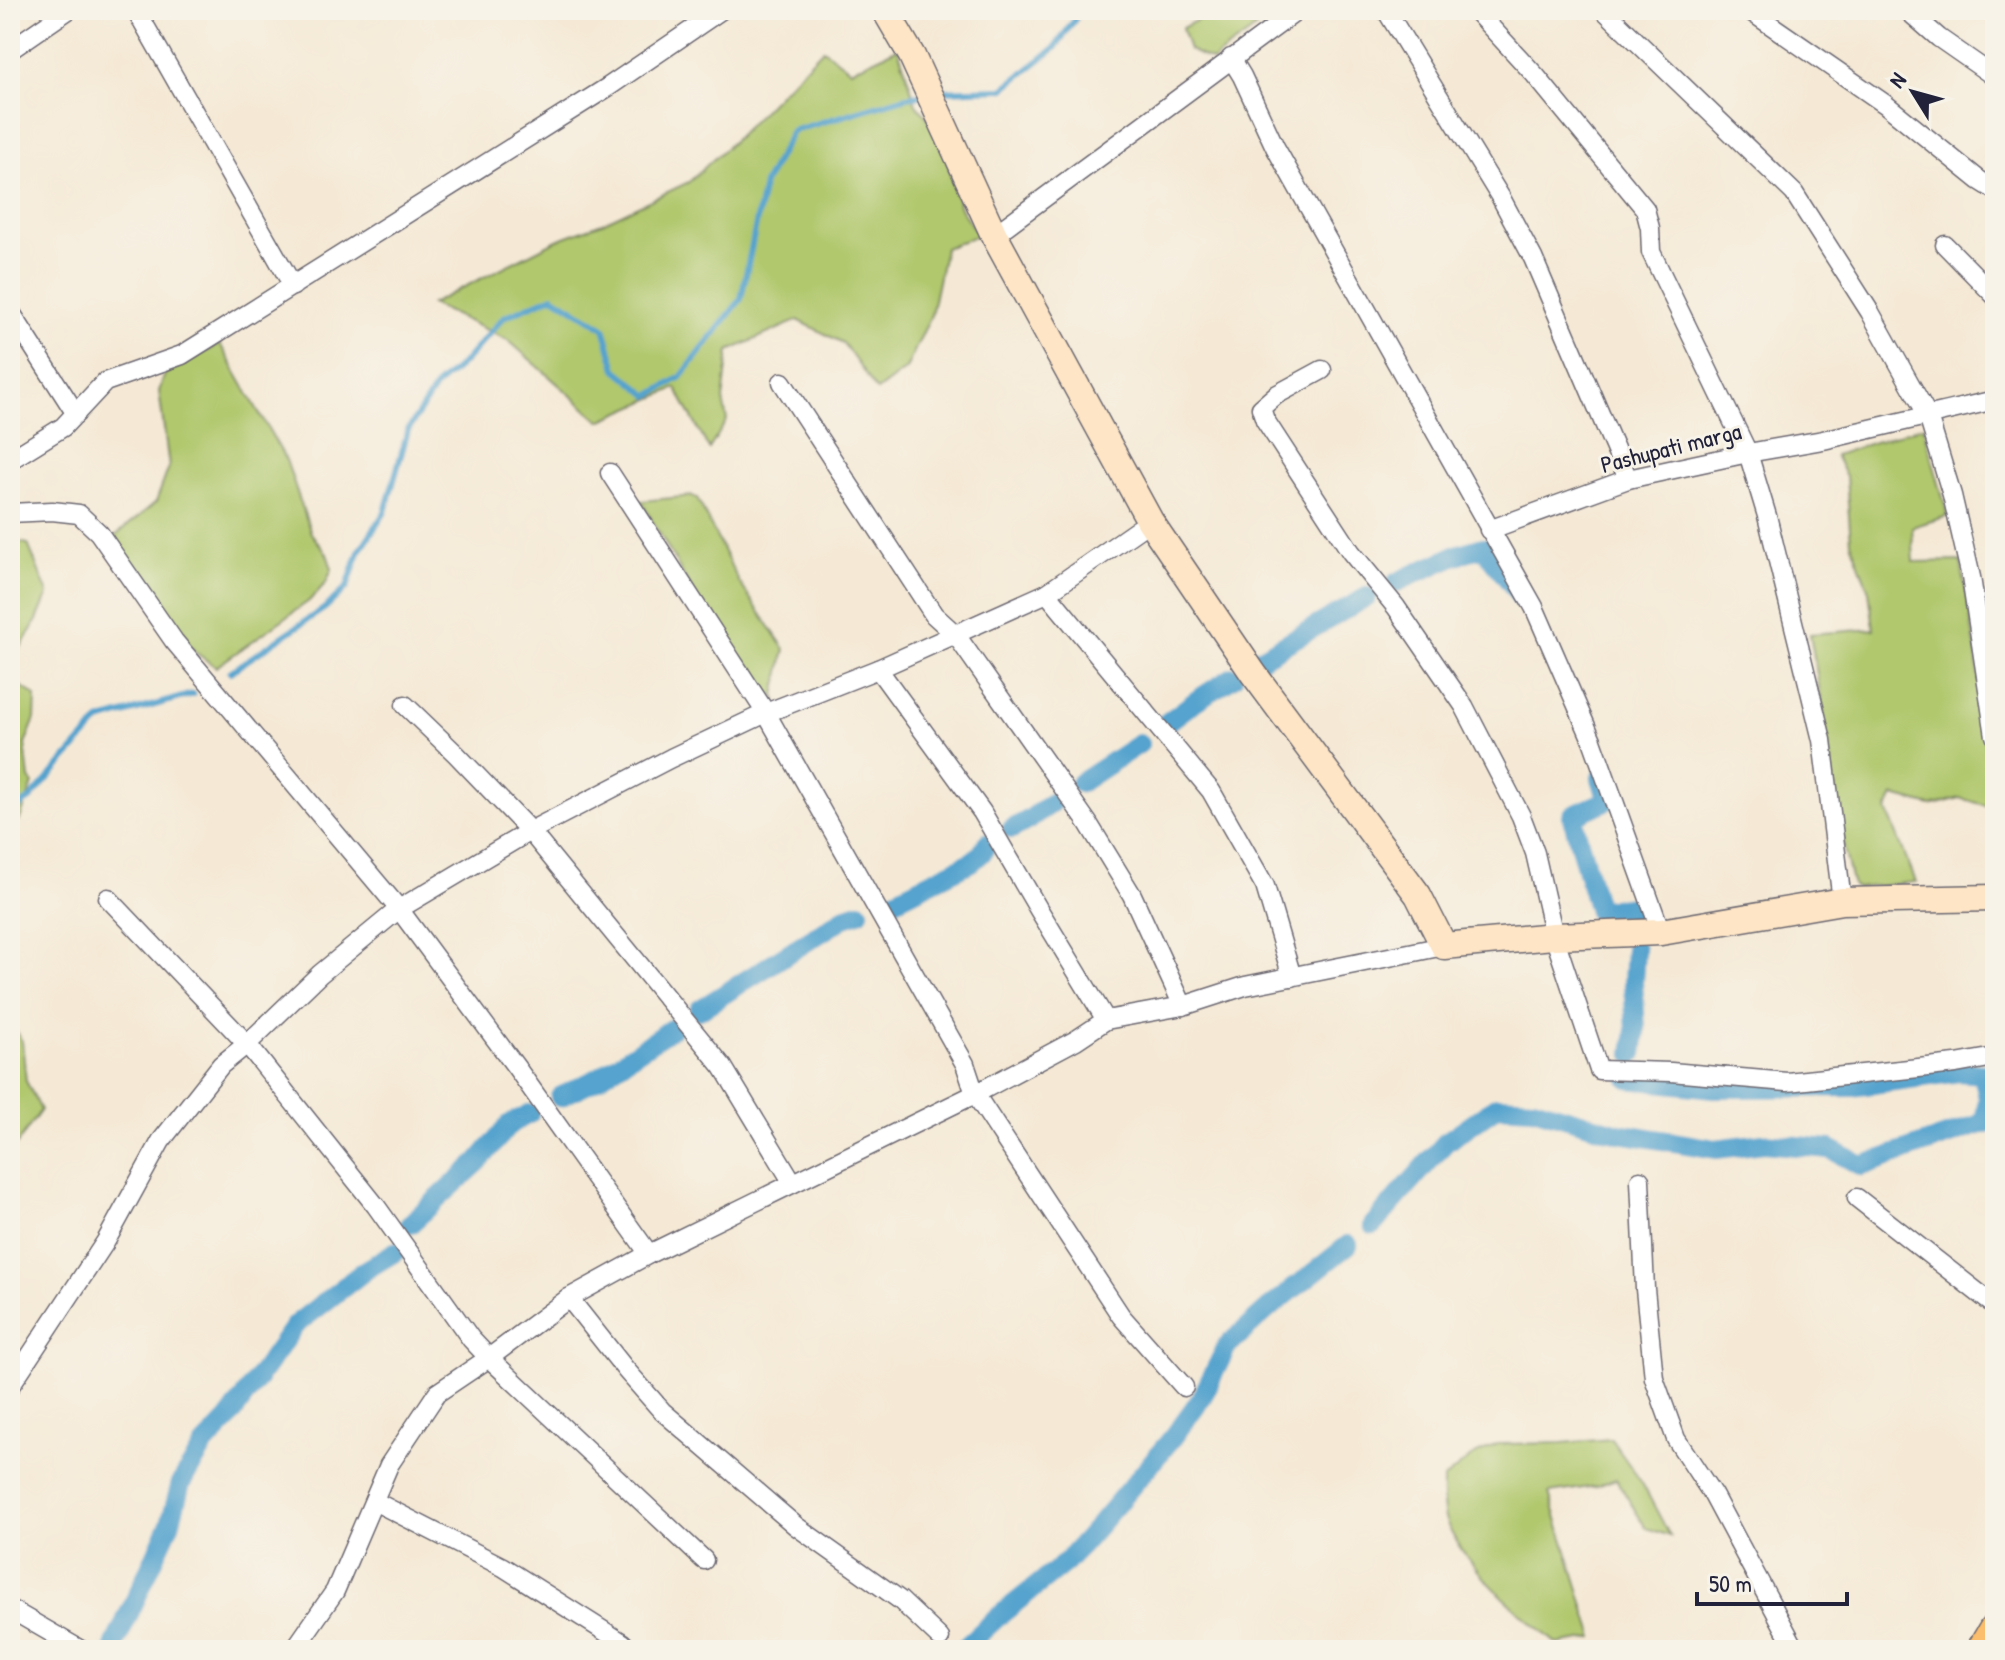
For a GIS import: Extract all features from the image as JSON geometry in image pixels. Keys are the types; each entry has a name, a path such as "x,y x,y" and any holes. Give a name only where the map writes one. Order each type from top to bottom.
{"highway":[{"path":"1983,1650 1995,1630"}],"street":[{"path":"10,50 68,10"},
{"path":"136,10 293,286"},
{"path":"10,460 63,427 105,382 182,355 608,87 721,10"},
{"path":"885,10 912,56 994,235 1150,521 1253,673 1418,895 1444,946"},
{"path":"994,235 1297,10"},
{"path":"1386,10 1495,187 1533,258 1628,479"},
{"path":"1475,10 1535,75 1645,209 1651,252 1748,453 1767,516 1822,740 1842,901"},
{"path":"1604,10 1794,193 1870,312 1928,416 1952,495 1971,577 1995,736"},
{"path":"1749,10 1885,104 1995,190"},
{"path":"1907,10 1939,38 1995,77"},
{"path":"1231,58 1282,161 1534,607 1592,740 1661,932"},
{"path":"1945,245 1995,296"},
{"path":"10,311 76,414"},
{"path":"1322,370 1276,395 1261,408 1265,420 1351,552 1396,607 1464,706 1521,816 1535,853 1554,936 1599,1070 1671,1072 1787,1082 1995,1057"},
{"path":"782,382 934,615 956,635 1088,823 1132,895 1183,1006"},
{"path":"1928,416 1995,400"},
{"name":"Pashupati marga","path":"1489,530 1628,479 1928,416"},
{"path":"610,473 766,713 965,1064 975,1094 1121,1316 1184,1387"},
{"path":"10,513 52,511 79,514 99,533 174,641 399,909 649,1254"},
{"path":"10,1386 106,1241 161,1141 221,1065 320,974 399,909 530,831 671,758 766,713 878,669 1047,593 1150,521"},
{"path":"1047,593 1211,791 1265,886 1292,977"},
{"path":"878,669 982,812 1106,1020"},
{"path":"405,705 530,831 723,1067 793,1183"},
{"path":"108,898 247,1044 376,1206 471,1339 704,1560"},
{"path":"294,1650 335,1591 389,1465 437,1393 569,1298 649,1254 975,1094 1076,1040 1106,1020 1183,1006 1245,986 1444,946 1554,936 1661,932 1842,901 1995,898"},
{"path":"1640,1180 1645,1289 1654,1378 1676,1439 1713,1495 1796,1650"},
{"path":"1857,1198 1995,1304"},
{"path":"569,1298 662,1411 796,1526 900,1600 940,1638"},
{"path":"374,1501 503,1567 623,1643"},
{"path":"10,1609 81,1650"}],"green space":[{"path":"1216,10 1269,10 1258,26 1213,61 1189,50 1182,28"},
{"path":"898,48 916,104 939,131 960,208 978,235 945,248 931,315 906,369 877,391 843,343 798,320 729,351 723,400 727,420 709,449 676,388 600,421 508,340 431,304 557,240 602,223 689,182 823,49 851,70"},
{"path":"220,344 286,460 311,533 327,554 332,569 326,583 309,601 216,667 195,652 113,538 156,502 169,467 159,391 165,374"},
{"path":"1923,426 1948,516 1912,527 1914,562 1961,561 1976,651 1991,807 1960,798 1931,806 1894,796 1887,810 1916,882 1857,888 1853,886 1842,840 1810,634 1874,629 1869,591 1851,542 1846,477 1835,455"},
{"path":"697,498 739,582 785,649 775,695 777,700 743,665 701,606 641,501"},
{"path":"10,540 28,544 48,594 37,620 10,665"},
{"path":"10,679 36,696 35,719 25,744 29,778 33,784 20,819 10,829"},
{"path":"10,1021 22,1041 26,1081 41,1110 10,1154"},
{"path":"1611,1439 1642,1483 1670,1536 1646,1528 1616,1479 1597,1486 1549,1493 1594,1638 1557,1644 1509,1603 1464,1552 1445,1518 1443,1480 1471,1457 1497,1444"}],"waterway":[{"path":"940,91 1003,89 1055,48 1081,10"},
{"path":"230,672 325,608 347,587 359,552 385,512 408,430 436,386 463,363 504,317 553,296 604,328 616,369 649,396 681,377 741,299 764,184 792,131 920,95"},
{"path":"1397,582 1456,555 1483,547 1522,599"},
{"path":"1261,658 1367,597"},
{"path":"1165,724 1233,677"},
{"path":"10,812 30,799 99,721 193,694"},
{"path":"1080,783 1139,744"},
{"path":"1601,778 1608,800 1572,816 1598,911 1635,906 1635,916"},
{"path":"1012,829 1053,802"},
{"path":"891,902 973,861 987,843"},
{"path":"699,1010 847,916 859,912"},
{"path":"1633,1054 1636,1030 1633,983 1635,949"},
{"path":"560,1097 598,1078 671,1029"},
{"path":"1629,1079 1715,1088 1851,1087 1959,1072 1983,1074 1988,1098 1984,1124"},
{"path":"1373,1225 1446,1142 1497,1106 1533,1108 1619,1133 1716,1149 1764,1143 1830,1149 1862,1166 1995,1119"},
{"path":"410,1224 478,1162 510,1124 529,1114"},
{"path":"962,1650 1065,1563 1098,1526 1174,1436 1202,1397 1227,1346 1348,1245"},
{"path":"114,1649 170,1524 181,1483 205,1444 228,1420 295,1325 367,1269 395,1252"}]}
